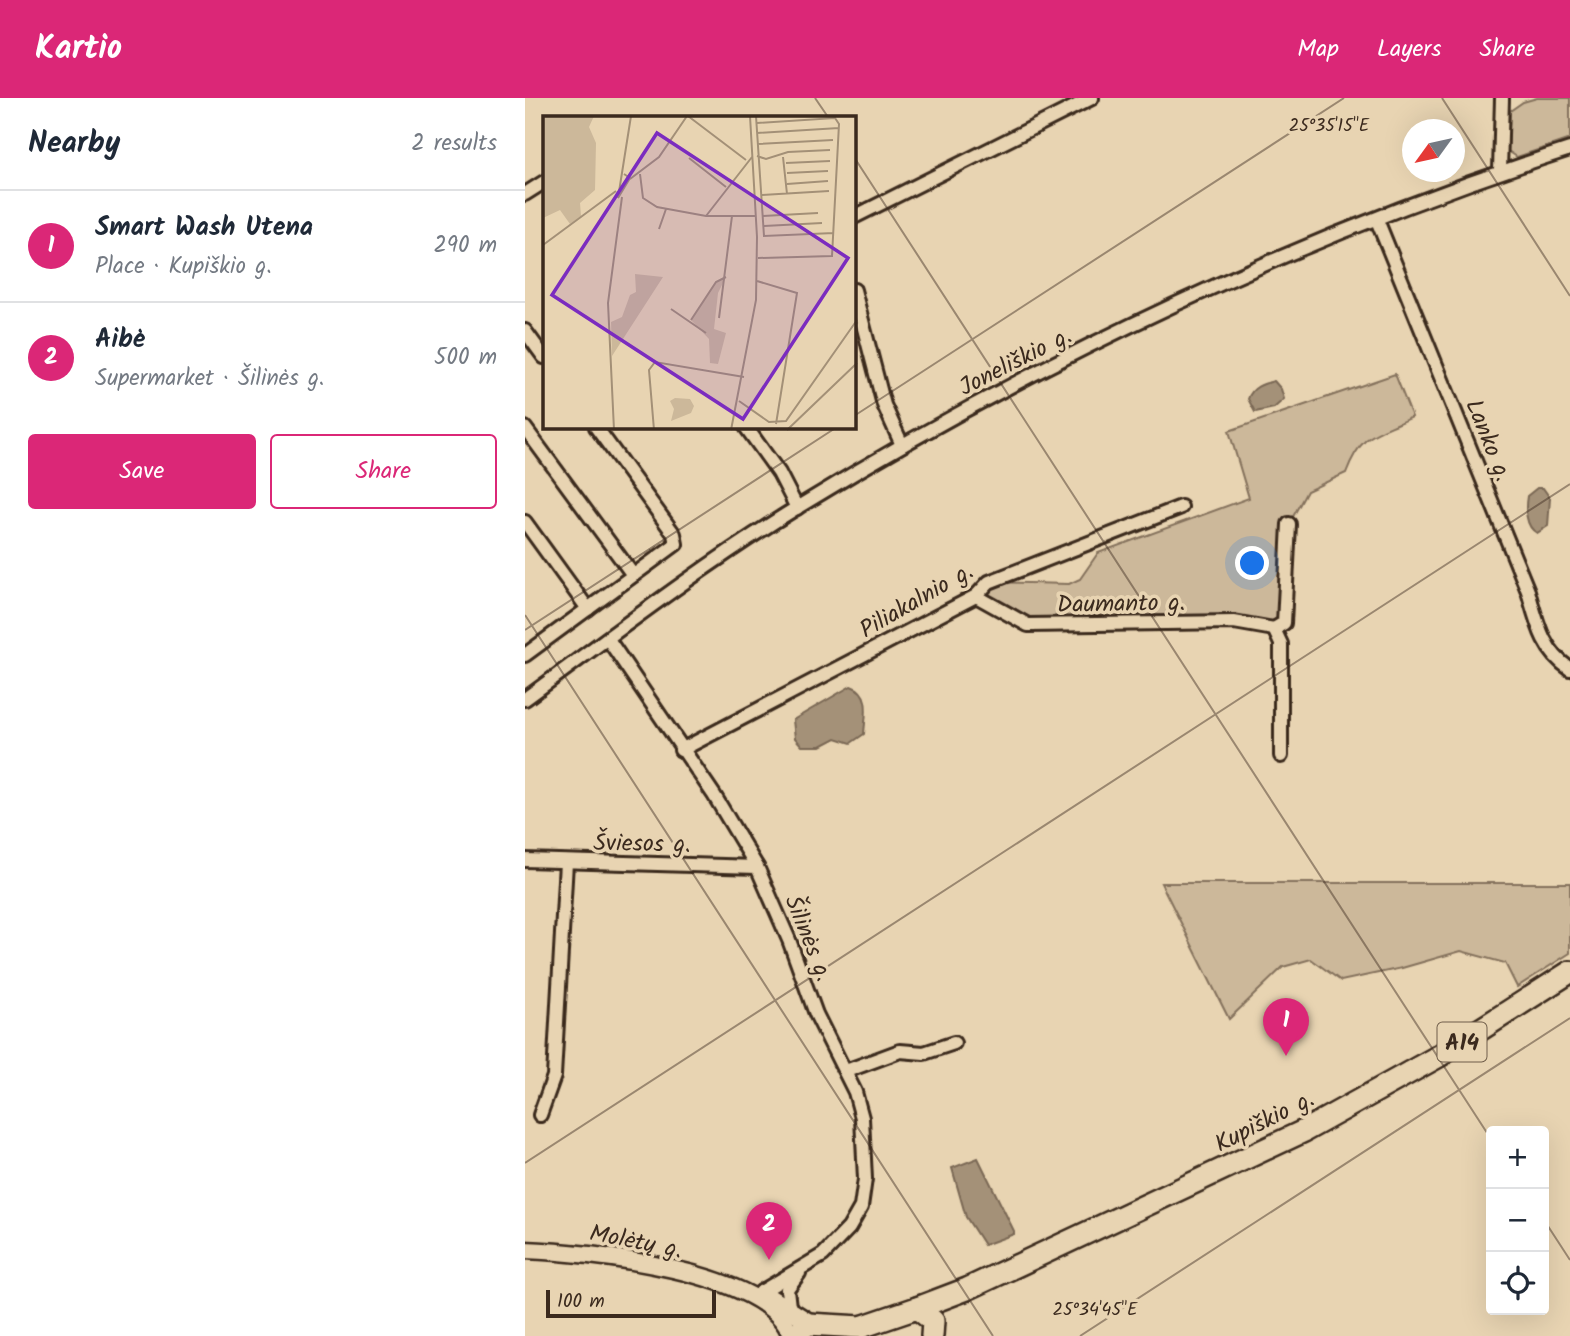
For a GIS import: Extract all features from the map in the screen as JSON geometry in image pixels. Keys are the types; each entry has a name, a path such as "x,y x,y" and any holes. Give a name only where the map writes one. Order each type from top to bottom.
{"highway":[{"name":"Kupiškio g.","path":"917,1308 967,1289 1210,1178 1338,1113 1439,1056 1570,972"},
{"name":"Kupiškio g.","path":"933,1332 967,1289"},
{"name":"A14","path":"814,1325 861,1327 917,1308 929,1315 933,1332"},
{"path":"792,1336 801,1327 814,1325"}],"street":[{"path":"856,216 1092,98"},
{"path":"1500,172 1502,98"},
{"name":"Joneliškio g.","path":"525,699 797,508 990,394 1089,346 1377,220 1500,172 1570,149"},
{"path":"525,194 543,183"},
{"name":"Lanko g.","path":"1377,220 1528,591 1544,643 1553,657 1570,669"},
{"path":"856,298 884,405 902,446"},
{"path":"525,331 543,356"},
{"path":"525,428 633,575"},
{"path":"525,655 676,544 674,534 597,429"},
{"path":"747,429 779,473 797,508"},
{"name":"Piliakalnio g.","path":"681,750 976,596 989,582 1181,507"},
{"path":"525,522 588,609"},
{"path":"1281,756 1281,644 1274,629 1284,623 1289,524"},
{"name":"Daumanto g.","path":"976,596 1028,625 1234,622 1274,629"},
{"name":"Šilinės g.","path":"608,639 714,795 757,867 789,940 816,1014 846,1071 862,1118 865,1180 861,1207 849,1228 823,1255 761,1292"},
{"name":"Šviesos g.","path":"525,860 757,867"},
{"path":"540,1115 554,1076 566,862"},
{"path":"846,1071 900,1051 924,1053 954,1043"},
{"name":"Molėtų g.","path":"525,1250 627,1258 661,1265 736,1289 761,1292 814,1325"},
{"name":"Šilinės g.","path":"789,1307 787,1289 807,1266"},
{"name":"Molėtų g.","path":"736,1289 777,1313 788,1326 792,1336"}],"shaded area":[{"path":"1537,98 1570,98 1570,139 1517,157 1508,151 1510,111 1523,102"},
{"path":"1395,374 1412,417 1371,436 1358,449 1346,473 1307,491 1289,524 1284,623 1028,625 976,596 989,582 1069,584 1080,579 1098,553 1249,498 1229,431"},
{"path":"1274,381 1281,389 1284,399 1274,408 1255,412 1248,399 1250,395 1258,387"},
{"path":"1537,488 1543,488 1550,498 1548,526 1537,533 1528,522 1526,506 1527,496"},
{"path":"851,686 858,689 865,700 864,734 851,743 836,738 821,746 802,746 795,738 793,720"},
{"path":"1161,883 1570,883 1570,953 1517,987 1505,963 1461,951 1402,968 1341,981 1311,959 1283,967 1229,1019"},
{"path":"978,1158 1014,1231 1014,1234 984,1245 966,1217 952,1168"}],"place":[{"name":"Smart Wash Utena","path":"1286,1056"},
{"name":"Aibė","path":"769,1260"}]}
